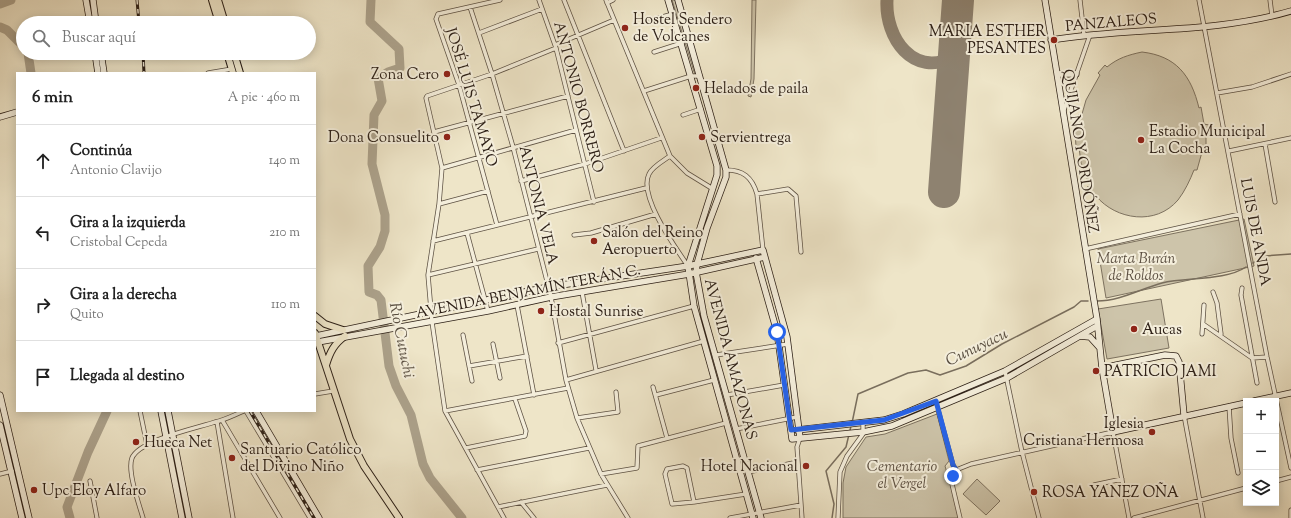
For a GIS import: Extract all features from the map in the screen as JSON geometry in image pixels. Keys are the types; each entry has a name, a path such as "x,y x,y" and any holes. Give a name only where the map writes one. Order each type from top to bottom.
{"main road":[{"path":"212,0 217,16"},
{"path":"218,0 223,16"},
{"path":"229,60 232,71"},
{"path":"236,60 240,72"},
{"path":"316,317 325,324 346,334 336,343 330,352 326,365"},
{"path":"316,337 333,391 354,448 364,466 399,518"}],"street":[{"path":"86,0 89,16"},
{"path":"93,0 95,16"},
{"name":"JOSÉ LUIS TAMAYO","path":"496,225 460,85 436,16 438,14 500,0"},
{"name":"ANTONIO BORRERO","path":"539,0 555,46 594,202"},
{"path":"564,0 624,151"},
{"path":"613,0 606,1 644,91 661,138 670,156 686,173 713,189"},
{"name":"AVENIDA AMAZONAS","path":"668,0 717,166 717,175 713,189 688,266 694,306 752,516"},
{"name":"AVENIDA AMAZONAS","path":"678,0 726,170 726,177 707,228 696,272 702,306 760,515"},
{"name":"QUIJANO Y ORDÓÑEZ","path":"1045,0 1097,322 1102,368 1129,518"},
{"path":"1080,0 1084,35"},
{"name":"LUIS DE ANDA","path":"1199,0 1267,357 1291,468"},
{"path":"1270,0 1272,16"},
{"name":"ANTONIA VELA","path":"470,7 504,113 551,297 558,343 568,388 577,418 601,474 628,518"},
{"path":"479,33 542,9"},
{"name":"PANZALEOS","path":"1051,40 1090,34 1204,27 1272,16 1291,11"},
{"path":"651,20 672,14"},
{"path":"504,518 446,410 428,313 428,275 439,204 442,168 426,98 427,96 492,74 614,20"},
{"path":"1063,113 1090,34"},
{"path":"654,52 682,44"},
{"path":"96,60 98,72"},
{"path":"102,60 104,72"},
{"path":"220,72 232,71"},
{"path":"1057,74 1076,74"},
{"path":"1217,93 1245,88 1291,74"},
{"path":"644,91 691,76 700,76"},
{"path":"434,132 568,96"},
{"path":"683,115 701,109"},
{"path":"0,117 15,112"},
{"path":"442,168 576,130"},
{"path":"521,181 585,164 661,138"},
{"path":"1228,151 1291,138"},
{"path":"1265,144 1275,202"},
{"path":"670,156 651,171 646,188 656,214 688,266"},
{"path":"726,170 737,170 748,176 755,185 757,194 763,250 788,344 800,438 797,447 802,518"},
{"path":"433,241 646,188"},
{"path":"757,194 788,189 796,196 801,252"},
{"path":"439,204 488,191"},
{"path":"574,235 591,233 656,214"},
{"path":"1084,249 1240,214"},
{"path":"467,233 488,311"},
{"path":"428,275 538,249"},
{"name":"AVENIDA BENJAMÍN TERÁN C.","path":"346,334 351,328 486,302 548,287 688,266 763,250"},
{"name":"AVENIDA BENJAMÍN TERÁN C.","path":"316,337 430,322 551,297 689,274 765,257"},
{"path":"756,258 777,332 792,439 797,447"},
{"path":"1242,288 1241,295 1257,383"},
{"path":"582,292 596,370"},
{"path":"1214,292 1221,334"},
{"path":"517,305 534,395"},
{"path":"1202,334 1204,324 1204,305"},
{"path":"558,343 694,306"},
{"path":"792,439 863,432 892,426 1007,378 1080,336 1097,322"},
{"path":"791,430 884,420 903,414 1005,371 1097,322"},
{"path":"1204,324 1221,334 1252,358 1267,357"},
{"path":"463,335 472,381"},
{"path":"1080,336 1090,337 1095,340 1100,350"},
{"path":"566,380 596,370 704,341"},
{"path":"493,344 500,378"},
{"path":"716,356 788,344"},
{"path":"1102,368 1165,355 1176,356 1179,362 1184,415 1203,518"},
{"path":"469,366 527,356"},
{"path":"1005,371 1022,452 1039,518"},
{"path":"656,395 714,380"},
{"path":"727,395 784,384"},
{"path":"653,387 667,438"},
{"path":"446,410 515,399 568,388"},
{"path":"316,394 333,391"},
{"path":"577,418 618,412 616,392"},
{"path":"1270,398 1291,393"},
{"path":"0,395 29,517 22,518 0,424"},
{"path":"466,448 524,437 526,435 515,399"},
{"path":"936,401 953,465 956,470 952,484 960,518"},
{"path":"956,470 971,464 1022,452 1184,415 1243,404"},
{"path":"1229,406 1231,438 1238,473"},
{"path":"140,412 147,445"},
{"path":"162,412 182,518"},
{"path":"168,412 189,518"},
{"path":"142,518 130,468 132,458 139,449 166,436 217,422 242,412"},
{"path":"246,412 310,518"},
{"path":"257,412 319,518"},
{"path":"736,428 797,417"},
{"path":"222,420 280,518"},
{"path":"217,422 233,518"},
{"path":"601,474 637,468 638,446 726,423"},
{"path":"838,518 840,472 847,456 862,436 863,432 860,423"},
{"path":"477,470 589,448"},
{"path":"748,472 798,462"},
{"path":"694,502 687,468 684,466 667,469 665,474 672,504 694,502 746,494"},
{"path":"0,474 18,470"},
{"path":"1279,479 1291,477"},
{"path":"1094,485 1122,479"},
{"path":"90,481 97,518"},
{"path":"498,507 607,485"},
{"path":"1134,518 1243,489"},
{"path":"521,502 534,518"},
{"path":"730,518 760,515 801,505"},
{"path":"1291,510 1291,518"}],"green space":[{"path":"672,0 675,0 698,74 695,75"},
{"path":"752,0 756,0 754,79 751,97 748,96 751,79"},
{"name":"Estadio Municipal La Cocha","path":"1142,52 1154,54 1164,58 1180,69 1192,86 1199,108 1201,107 1204,124 1209,125 1206,133 1206,152 1202,152 1197,170 1194,170 1178,200 1159,214 1136,217 1125,215 1114,210 1104,204 1096,196 1094,197 1087,187 1090,186 1081,163 1079,147 1076,147 1075,131 1079,114 1082,114 1086,100 1100,75 1098,73 1105,65 1107,67 1123,57"},
{"name":"Marta Burán de Roldos","path":"1244,219 1254,266 1106,298 1098,249"},
{"name":"Aucas","path":"1161,299 1169,348 1107,359 1098,309"},
{"name":"Cementario el Vergel","path":"937,414 949,461 945,466 960,518 843,518 843,483 846,467 866,437 885,434"},
{"path":"977,479 1000,501 986,515 963,494"}],"waterway":[{"path":"0,4 11,0"},
{"name":"Río Cutuchi","path":"371,0 370,22 399,49 400,68 388,72 378,78 382,101 374,115 372,164 385,215 385,231 380,247 368,266 369,292 377,295 381,300 389,366 396,386 411,415 423,464 430,478 462,518"},
{"path":"0,27 7,30 16,39"},
{"path":"29,60 31,72"},
{"name":"Cunuyacu","path":"1253,263 1265,256 1291,254"},
{"name":"Cunuyacu","path":"1097,301 1122,297 1154,285 1172,281 1228,275 1246,267"},
{"name":"Cunuyacu","path":"852,423 858,394 908,373 926,370 940,375 966,366 1002,344 1074,307 1081,301 1088,301"},
{"path":"70,518 67,507 88,452 107,412"},
{"name":"Cunuyacu","path":"832,518 834,504 826,471 846,447 851,426"}],"taxiway":[{"path":"887,0 891,28 904,51 914,58 926,62 939,62 954,57"}],"runway":[{"path":"944,192 958,0"}],"railway":[{"path":"137,0 138,16"},
{"path":"143,60 144,72"},
{"path":"251,412 314,518"}],"place":[{"name":"Hostel Sendero de Volcanes","path":"625,28"},
{"name":"MARIA ESTHER PESANTES","path":"1054,40"},
{"name":"Zona Cero","path":"447,74"},
{"name":"Helados de paila","path":"696,88"},
{"name":"Dona Consuelito","path":"447,137"},
{"name":"Servientrega","path":"702,137"},
{"name":"Estadio Municipal La Cocha","path":"1141,140"},
{"name":"Salón del Reino Aeropuerto","path":"594,241"},
{"name":"Hostal Sunrise","path":"541,311"},
{"name":"Aucas","path":"1134,329"},
{"name":"PATRICIO JAMI","path":"1096,371"},
{"name":"Iglesia Cristiana Hermosa","path":"1152,432"},
{"name":"Hueca Net","path":"136,442"},
{"name":"Santuario Católico del Divino Niño","path":"232,458"},
{"name":"Hotel Nacional","path":"806,466"},
{"name":"Upc Eloy Alfaro","path":"34,490"},
{"name":"ROSA YANEZ OÑA","path":"1034,492"}],"route":[{"path":"777,332 791,430 884,420 936,401 953,465 956,470 953,476"}]}
